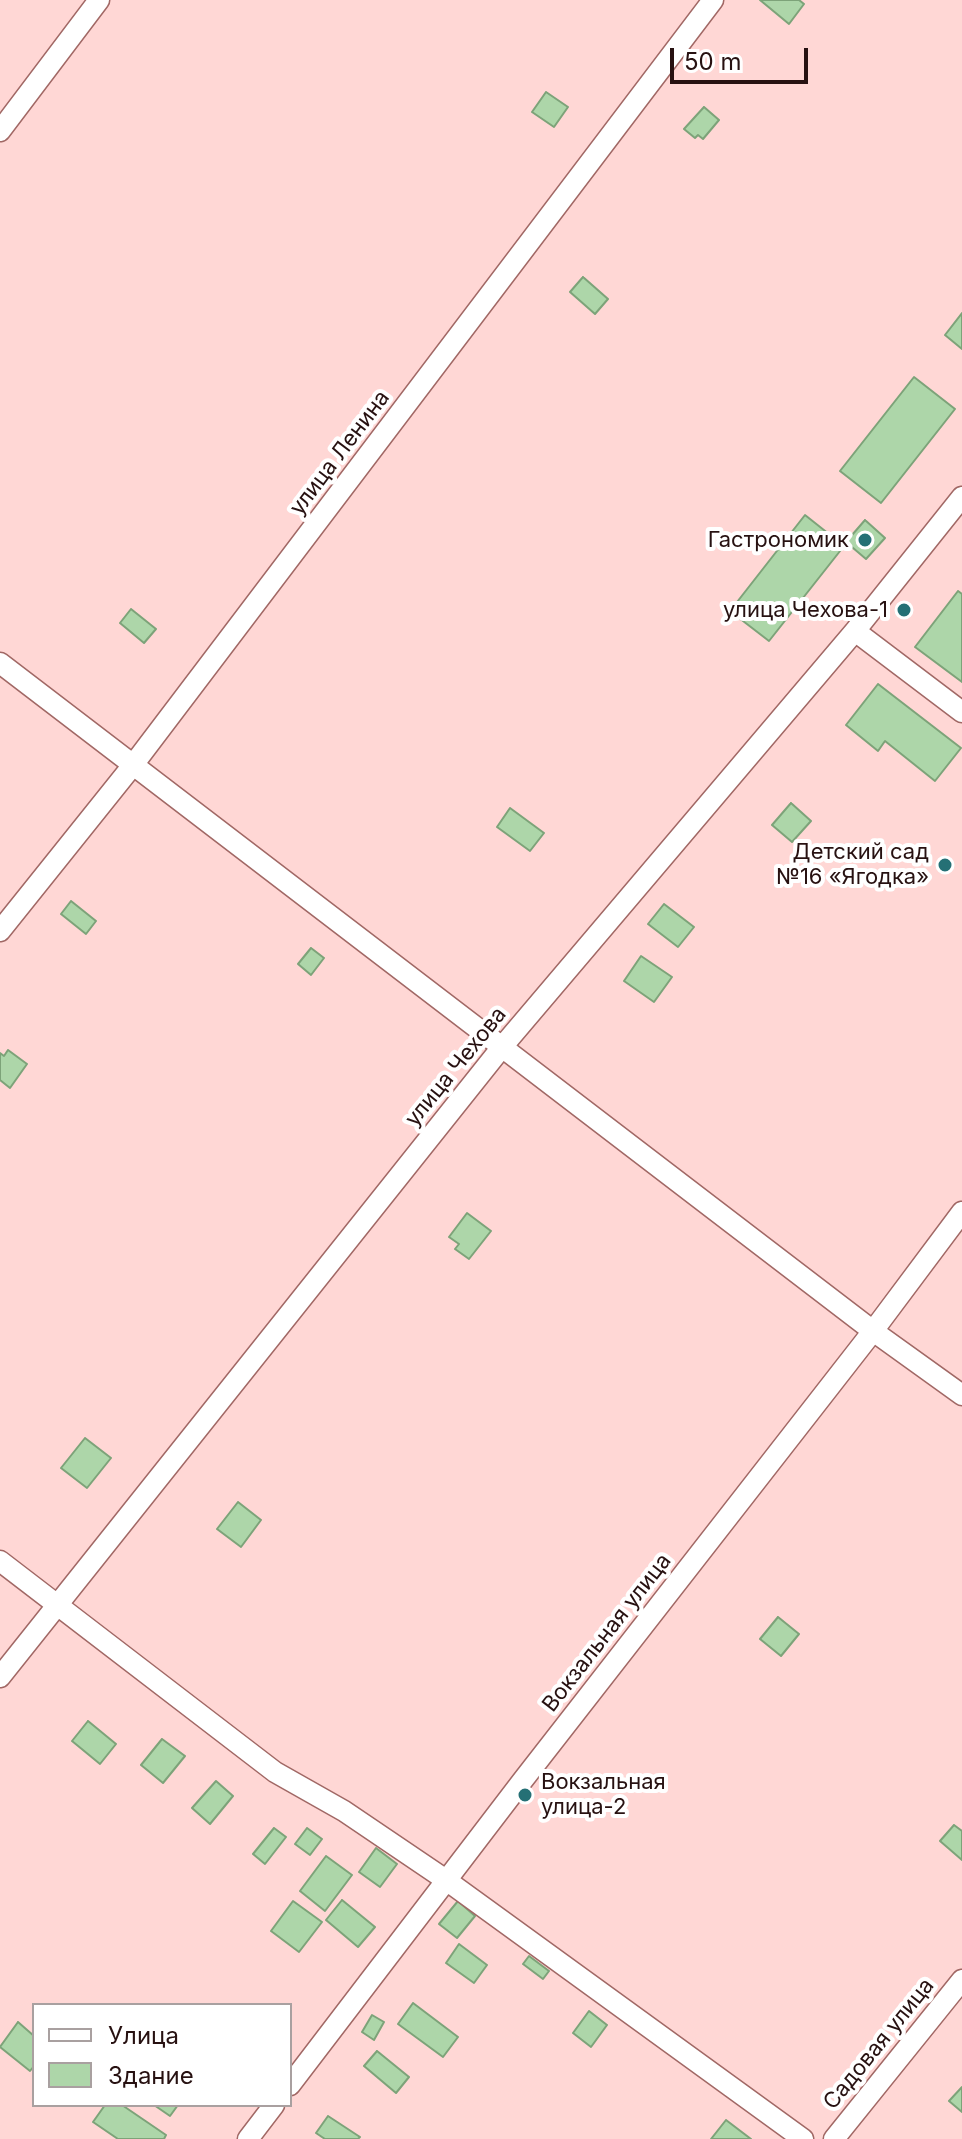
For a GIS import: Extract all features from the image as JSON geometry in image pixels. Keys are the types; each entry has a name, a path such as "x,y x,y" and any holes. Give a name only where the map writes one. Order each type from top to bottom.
{"street":[{"path":"0,131 99,0"},
{"name":"улица Ленина","path":"0,931 133,765 713,0"},
{"name":"улица Чехова","path":"0,1677 502,1047 855,631 962,497"},
{"path":"855,631 962,712"},
{"path":"0,663 873,1331 962,1395"},
{"name":"Вокзальная улица","path":"292,2082 962,1212"},
{"path":"0,1561 275,1772 344,1811 446,1880 803,2139"},
{"name":"Садовая улица","path":"834,2139 962,1980"},
{"path":"248,2139 272,2107"}],"building":[{"path":"760,0 799,0 804,4 789,24"},
{"path":"546,92 568,107 554,127 532,112"},
{"path":"704,107 719,120 703,139 698,135 695,138 684,129"},
{"path":"583,277 608,299 595,314 570,292"},
{"path":"962,313 962,349 945,335"},
{"path":"914,377 955,409 881,503 840,471"},
{"path":"805,515 844,546 769,641 730,611"},
{"name":"Гастрономик","path":"865,520 885,538 866,559 846,542"},
{"path":"958,591 962,594 962,682 915,647"},
{"path":"131,609 156,629 144,643 120,623"},
{"path":"878,684 961,748 935,781 885,741 878,751 846,725"},
{"path":"791,803 811,821 792,842 772,825"},
{"path":"510,808 544,833 530,851 497,827"},
{"path":"71,901 96,921 86,934 61,914"},
{"path":"664,904 694,927 678,947 648,924"},
{"path":"311,948 324,958 311,975 298,964"},
{"path":"641,956 672,977 654,1002 624,981"},
{"path":"8,1050 27,1064 10,1088 0,1080 0,1053 4,1056"},
{"path":"467,1213 491,1231 469,1259 455,1249 459,1244 449,1237"},
{"path":"85,1438 111,1458 87,1488 61,1468"},
{"path":"238,1502 261,1520 241,1547 217,1529"},
{"path":"778,1617 799,1634 781,1656 760,1639"},
{"path":"88,1721 116,1744 100,1764 72,1741"},
{"path":"162,1739 185,1756 163,1783 141,1765"},
{"path":"216,1781 233,1796 210,1824 192,1808"},
{"path":"954,1825 962,1831 962,1860 940,1841"},
{"path":"274,1828 286,1837 265,1864 253,1854"},
{"path":"307,1828 322,1839 310,1855 295,1844"},
{"path":"376,1848 397,1864 380,1887 359,1872"},
{"path":"326,1856 352,1875 325,1911 300,1891"},
{"path":"342,1900 375,1927 358,1947 326,1920"},
{"path":"293,1901 322,1922 299,1952 271,1931"},
{"path":"458,1901 475,1916 457,1938 439,1924"},
{"path":"459,1944 487,1965 474,1983 446,1963"},
{"path":"529,1956 549,1971 543,1979 523,1964"},
{"path":"413,2003 458,2037 443,2057 398,2024"},
{"path":"589,2011 607,2025 591,2047 573,2033"},
{"path":"372,2015 384,2022 374,2040 362,2032"},
{"path":"18,2022 32,2034 32,2068 30,2071 0,2047"},
{"path":"377,2051 409,2077 396,2093 364,2066"},
{"path":"962,2087 962,2112 949,2101"},
{"path":"104,2107 125,2107 166,2135 164,2139 118,2139 93,2122"},
{"path":"157,2107 177,2107 170,2116"},
{"path":"328,2116 360,2137 325,2139 316,2133"},
{"path":"726,2120 751,2139 711,2139"}],"place":[{"name":"Гастрономик","path":"865,540"},
{"name":"улица Чехова-1","path":"904,610"},
{"name":"Детский сад №16 «Ягодка»","path":"945,865"},
{"name":"Вокзальная улица-2","path":"525,1795"}]}
